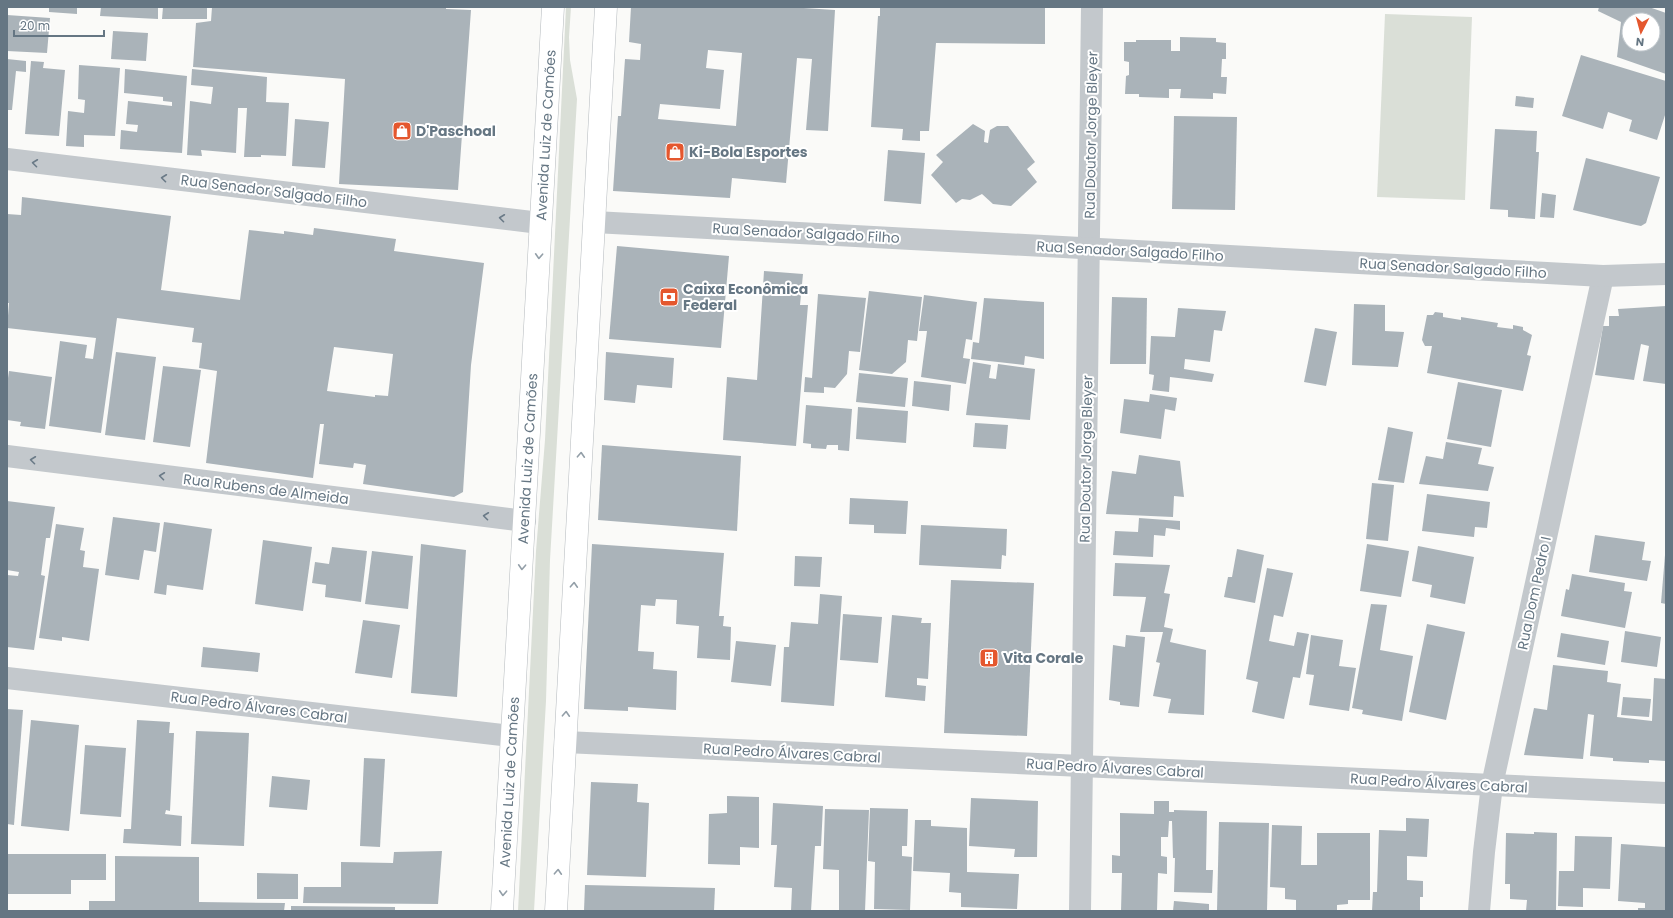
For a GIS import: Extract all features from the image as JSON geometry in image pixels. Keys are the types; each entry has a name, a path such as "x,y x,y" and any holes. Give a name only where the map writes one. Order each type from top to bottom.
{"main road":[{"name":"Avenida Luiz de Camões","path":"502,911 553,7"},
{"path":"556,911 606,7"}],"street":[{"name":"Rua Doutor Jorge Bleyer","path":"1080,911 1092,7"},
{"name":"Rua Senador Salgado Filho","path":"7,159 540,223"},
{"name":"Rua Senador Salgado Filho","path":"594,222 1603,276 1666,274"},
{"name":"Rua Dom Pedro I","path":"1479,911 1492,785 1603,276"},
{"name":"Rua Rubens de Almeida","path":"7,456 525,521"},
{"name":"Rua Pedro Álvares Cabral","path":"7,678 511,736"},
{"name":"Rua Pedro Álvares Cabral","path":"565,742 1666,793"}],"shaded area":[{"path":"566,7 571,7 569,37 570,60 577,99 550,560 546,701 534,911 518,911 536,551 545,440"},
{"path":"1385,14 1472,17 1465,200 1377,197"}],"building":[{"path":"49,7 77,7 77,14 49,12"},
{"path":"101,7 158,7 158,19 100,16"},
{"path":"163,7 207,7 207,19 162,19"},
{"name":"D'Paschoal","path":"212,7 446,7 446,9 471,10 458,190 339,184 345,79 193,67 196,23 211,21"},
{"path":"631,7 788,7 835,10 828,131 806,130 812,59 797,58 786,183 732,178 730,198 613,191 618,116 621,116 625,59 640,60 641,44 629,42","holes":["708,50 742,53 736,126 658,119 660,104 720,109 724,70 706,68"]},
{"path":"880,7 1045,7 1045,44 936,43 929,131 920,131 920,141 902,140 903,129 871,127 878,16 880,16"},
{"path":"1599,7 1649,7 1666,13 1666,74 1617,57 1621,22 1598,11"},
{"path":"7,15 50,18 47,53 7,51"},
{"path":"113,31 148,33 146,61 111,59"},
{"path":"1180,37 1216,38 1216,42 1226,43 1226,59 1222,59 1221,77 1227,77 1226,94 1213,93 1213,99 1180,98 1181,89 1169,89 1169,98 1139,97 1139,94 1125,94 1126,76 1129,75 1129,62 1124,61 1124,42 1136,42 1136,40 1171,40 1171,51 1180,51"},
{"path":"1581,55 1666,81 1666,112 1657,140 1629,131 1632,120 1608,112 1603,129 1562,116"},
{"path":"7,59 26,61 26,72 16,71 12,110 7,110"},
{"path":"31,61 44,62 43,68 65,70 59,136 25,134"},
{"path":"79,65 120,68 115,136 84,135 84,147 66,146 68,111 84,113 85,100 78,99"},
{"path":"125,69 187,76 182,153 120,149 121,130 137,132 138,125 126,124 128,101 172,106 172,102 163,101 163,97 124,93"},
{"path":"192,69 267,77 266,102 289,103 286,156 261,155 261,157 244,157 247,108 238,108 236,153 201,150 202,156 187,155 190,101 211,104 213,87 191,85"},
{"path":"1516,96 1534,98 1533,108 1515,106"},
{"path":"1174,116 1237,117 1235,210 1172,209"},
{"path":"295,119 329,122 325,168 292,166"},
{"path":"973,124 985,131 984,142 988,143 990,130 997,126 1008,126 1035,162 1027,169 1037,182 1011,206 993,204 982,194 970,200 962,199 956,203 931,175 943,162 936,155"},
{"path":"1495,129 1537,131 1536,152 1539,152 1535,219 1508,217 1508,210 1490,209"},
{"path":"888,150 925,153 921,204 884,201"},
{"path":"1586,158 1660,177 1646,223 1641,226 1573,210"},
{"path":"1542,193 1556,195 1554,218 1540,217"},
{"path":"22,197 171,216 161,290 240,300 249,230 284,234 284,231 313,235 314,228 396,239 394,251 484,263 471,365 463,492 454,497 363,484 366,465 354,463 353,468 319,464 324,424 320,424 313,478 206,463 217,371 199,368 202,343 192,342 194,328 117,318 101,433 49,426 60,341 87,345 85,358 93,359 96,338 7,328 9,303 7,303 7,214 21,215","holes":["334,347 393,354 388,396 375,395 375,397 327,391"]},
{"name":"Caixa Econômica Federal","path":"617,246 729,256 721,348 609,339"},
{"path":"764,271 803,274 800,305 808,305 796,446 723,440 727,377 757,380"},
{"path":"869,291 922,297 917,341 908,340 906,362 892,374 859,370"},
{"path":"818,294 866,298 860,352 849,351 847,374 835,388 824,387 824,393 804,392 805,377 812,378"},
{"path":"924,295 977,302 972,340 966,339 963,358 970,359 966,384 921,377 927,331 919,331"},
{"path":"1112,297 1147,298 1146,364 1110,364"},
{"path":"984,298 1044,302 1044,359 1025,356 1024,365 971,359 973,342 979,343"},
{"path":"1354,304 1385,305 1385,331 1404,332 1398,367 1352,365"},
{"path":"1666,306 1666,384 1643,381 1649,346 1641,344 1634,380 1595,375 1603,326 1609,326 1609,316 1619,316 1618,309"},
{"path":"1178,308 1226,311 1222,331 1214,330 1210,362 1185,359 1184,369 1214,374 1212,382 1170,377 1169,392 1152,390 1154,375 1149,374 1151,336 1175,337"},
{"path":"1435,312 1443,313 1443,317 1461,320 1461,317 1498,323 1497,327 1513,329 1513,325 1523,327 1523,330 1532,335 1527,355 1531,356 1523,391 1427,373 1432,346 1425,346 1422,340 1427,315 1433,315"},
{"path":"1315,328 1337,332 1326,386 1304,382"},
{"path":"116,352 156,357 145,440 105,435"},
{"path":"606,352 674,358 672,388 637,385 635,403 604,400"},
{"path":"973,362 991,365 989,378 996,379 998,364 1035,369 1030,420 966,415"},
{"path":"163,366 201,370 190,447 153,442"},
{"path":"9,371 52,377 45,429 20,426 21,422 7,420 7,385"},
{"path":"859,373 908,378 905,407 856,402"},
{"path":"914,381 951,385 949,411 912,406"},
{"path":"1458,382 1502,390 1491,447 1447,439"},
{"path":"1150,394 1177,398 1175,411 1165,409 1161,439 1120,433 1124,399 1149,402"},
{"path":"806,405 852,409 849,451 838,450 838,445 827,445 826,449 811,448 811,444 803,443"},
{"path":"858,407 908,411 906,443 856,439"},
{"path":"975,423 1008,425 1006,449 973,447"},
{"path":"1388,427 1413,432 1404,483 1378,480"},
{"path":"1446,442 1482,448 1478,464 1494,467 1488,491 1419,484 1426,456 1443,459"},
{"path":"602,445 741,456 737,531 598,520"},
{"path":"1139,455 1180,461 1184,497 1174,496 1173,517 1106,514 1112,471 1136,474"},
{"path":"1372,483 1394,485 1388,541 1366,539"},
{"path":"1427,494 1490,502 1487,528 1475,527 1474,537 1422,531"},
{"path":"850,498 908,501 906,534 874,533 874,525 849,524"},
{"path":"7,501 55,507 50,538 46,538 41,575 45,576 34,650 7,647 7,575 18,576 19,572 7,570"},
{"path":"113,517 160,523 156,552 144,550 139,580 105,575"},
{"path":"1139,518 1180,521 1180,530 1166,528 1165,536 1154,535 1153,557 1113,555 1115,531 1138,532"},
{"path":"164,522 212,529 203,590 167,585 166,595 154,593"},
{"path":"56,524 84,528 80,550 85,551 83,567 99,569 89,641 62,637 62,641 39,638"},
{"path":"921,525 1007,529 1006,556 1002,555 1001,569 919,565"},
{"path":"1595,535 1645,542 1642,560 1651,561 1647,581 1589,572"},
{"path":"263,540 312,547 303,611 255,604"},
{"path":"421,544 466,550 457,697 411,693"},
{"path":"592,544 724,553 719,616 724,616 723,626 731,627 730,660 697,658 699,626 676,624 677,600 656,599 655,606 641,605 638,651 654,652 653,669 677,671 676,710 628,707 628,711 584,709"},
{"path":"1367,544 1409,551 1401,597 1360,591"},
{"path":"1418,546 1474,557 1465,604 1430,597 1432,585 1412,581"},
{"path":"332,547 367,551 361,602 325,597 326,585 312,583 315,562 329,564"},
{"path":"1237,549 1264,555 1255,603 1224,597 1228,577 1232,577"},
{"path":"372,551 413,556 408,609 365,604"},
{"path":"1666,555 1666,604 1661,603"},
{"path":"795,556 822,557 820,587 794,586"},
{"path":"1115,563 1170,565 1164,593 1170,594 1164,627 1173,629 1170,642 1206,650 1204,715 1168,713 1171,699 1153,696 1160,663 1156,662 1163,632 1140,632 1146,597 1113,596"},
{"path":"1267,568 1293,573 1283,617 1274,615 1269,641 1294,646 1297,632 1309,634 1300,678 1293,677 1284,719 1252,712 1258,682 1246,679"},
{"path":"1572,574 1625,583 1624,591 1632,592 1625,628 1561,616 1566,589 1569,590"},
{"name":"Vita Corale","path":"951,580 1034,583 1027,736 944,733"},
{"path":"820,594 842,596 834,706 781,702 784,647 789,647 791,622 818,624"},
{"path":"1371,604 1387,605 1380,650 1413,656 1402,721 1362,714 1363,710 1352,708"},
{"path":"843,614 882,617 878,663 840,660"},
{"path":"892,615 922,618 921,623 931,623 928,679 917,678 917,685 926,686 925,701 885,697"},
{"path":"363,620 400,625 392,678 355,673"},
{"path":"1427,624 1465,632 1446,720 1409,712"},
{"path":"1625,631 1661,637 1657,667 1621,662"},
{"path":"1561,633 1609,641 1605,665 1557,657"},
{"path":"1126,635 1145,637 1139,707 1120,705 1120,702 1109,700 1113,645 1125,647"},
{"path":"1311,635 1343,640 1339,666 1356,668 1349,711 1309,705 1314,675 1306,674"},
{"path":"736,641 776,645 771,686 731,682"},
{"path":"203,647 260,653 258,672 201,667"},
{"path":"1553,665 1608,671 1607,682 1621,684 1617,717 1652,721 1654,678 1666,679 1666,761 1649,760 1649,763 1613,761 1613,758 1590,756 1594,715 1588,714 1583,759 1524,755 1534,708 1547,710"},
{"path":"1623,697 1651,699 1649,717 1621,715"},
{"path":"7,709 23,710 14,825 7,824"},
{"path":"31,720 79,725 69,831 21,826"},
{"path":"137,720 170,722 169,733 174,733 170,811 166,810 165,814 182,816 181,846 123,843 124,829 131,829"},
{"path":"196,731 249,733 244,846 191,844"},
{"path":"85,745 126,748 121,817 80,814"},
{"path":"364,758 385,759 380,847 360,846"},
{"path":"272,776 310,780 307,810 269,807"},
{"path":"591,782 638,784 637,802 649,803 646,877 587,875"},
{"path":"727,796 759,797 759,848 740,847 740,865 708,864 709,814 727,813"},
{"path":"971,798 1038,801 1037,857 1014,857 1015,849 969,846"},
{"path":"1154,801 1169,801 1169,812 1174,812 1174,810 1207,811 1206,870 1213,870 1212,893 1174,892 1175,858 1173,858 1172,821 1169,821 1168,837 1161,837 1161,856 1167,857 1167,874 1158,873 1157,911 1121,911 1122,873 1112,873 1112,855 1120,856 1120,813 1154,814"},
{"path":"773,803 823,806 821,846 815,846 811,911 791,911 792,888 774,887 777,845 771,845"},
{"path":"870,808 908,809 907,846 902,846 902,856 912,857 910,910 874,909 875,862 868,861"},
{"path":"825,809 869,810 865,911 839,911 839,870 823,869"},
{"path":"1406,818 1429,819 1427,857 1407,856 1407,880 1423,881 1423,897 1420,897 1420,911 1372,911 1373,892 1377,892 1379,830 1406,831"},
{"path":"915,820 931,820 931,826 967,828 967,872 1019,874 1017,909 961,907 961,893 949,892 950,873 913,871"},
{"path":"1219,822 1269,823 1267,911 1217,911"},
{"path":"1272,825 1302,826 1301,865 1317,865 1317,833 1370,833 1370,900 1348,900 1348,904 1337,905 1337,911 1296,911 1296,900 1285,899 1285,888 1270,887"},
{"path":"1534,832 1557,833 1556,911 1526,911 1527,900 1510,899 1510,884 1505,884 1506,833 1534,834"},
{"path":"1575,836 1612,837 1610,889 1583,888 1583,907 1558,906 1559,871 1574,871"},
{"path":"1621,844 1666,847 1666,911 1638,911 1638,908 1645,908 1645,903 1618,901"},
{"path":"442,851 438,904 303,903 304,887 341,887 341,862 393,863 394,852"},
{"path":"7,854 106,854 106,880 71,880 71,894 7,894"},
{"path":"115,856 199,857 199,902 285,903 284,911 89,911 89,901 115,901"},
{"path":"257,873 298,874 298,899 257,899"},
{"path":"585,885 715,888 714,911 584,911"},
{"path":"1174,901 1209,904 1209,911 1173,911"},
{"path":"291,906 395,907 395,911 291,911"}],"place":[{"name":"D'Paschoal","path":"402,131"},
{"name":"Ki-Bola Esportes","path":"675,152"},
{"name":"Caixa Econômica Federal","path":"669,297"},
{"name":"Vita Corale","path":"989,658"}]}
